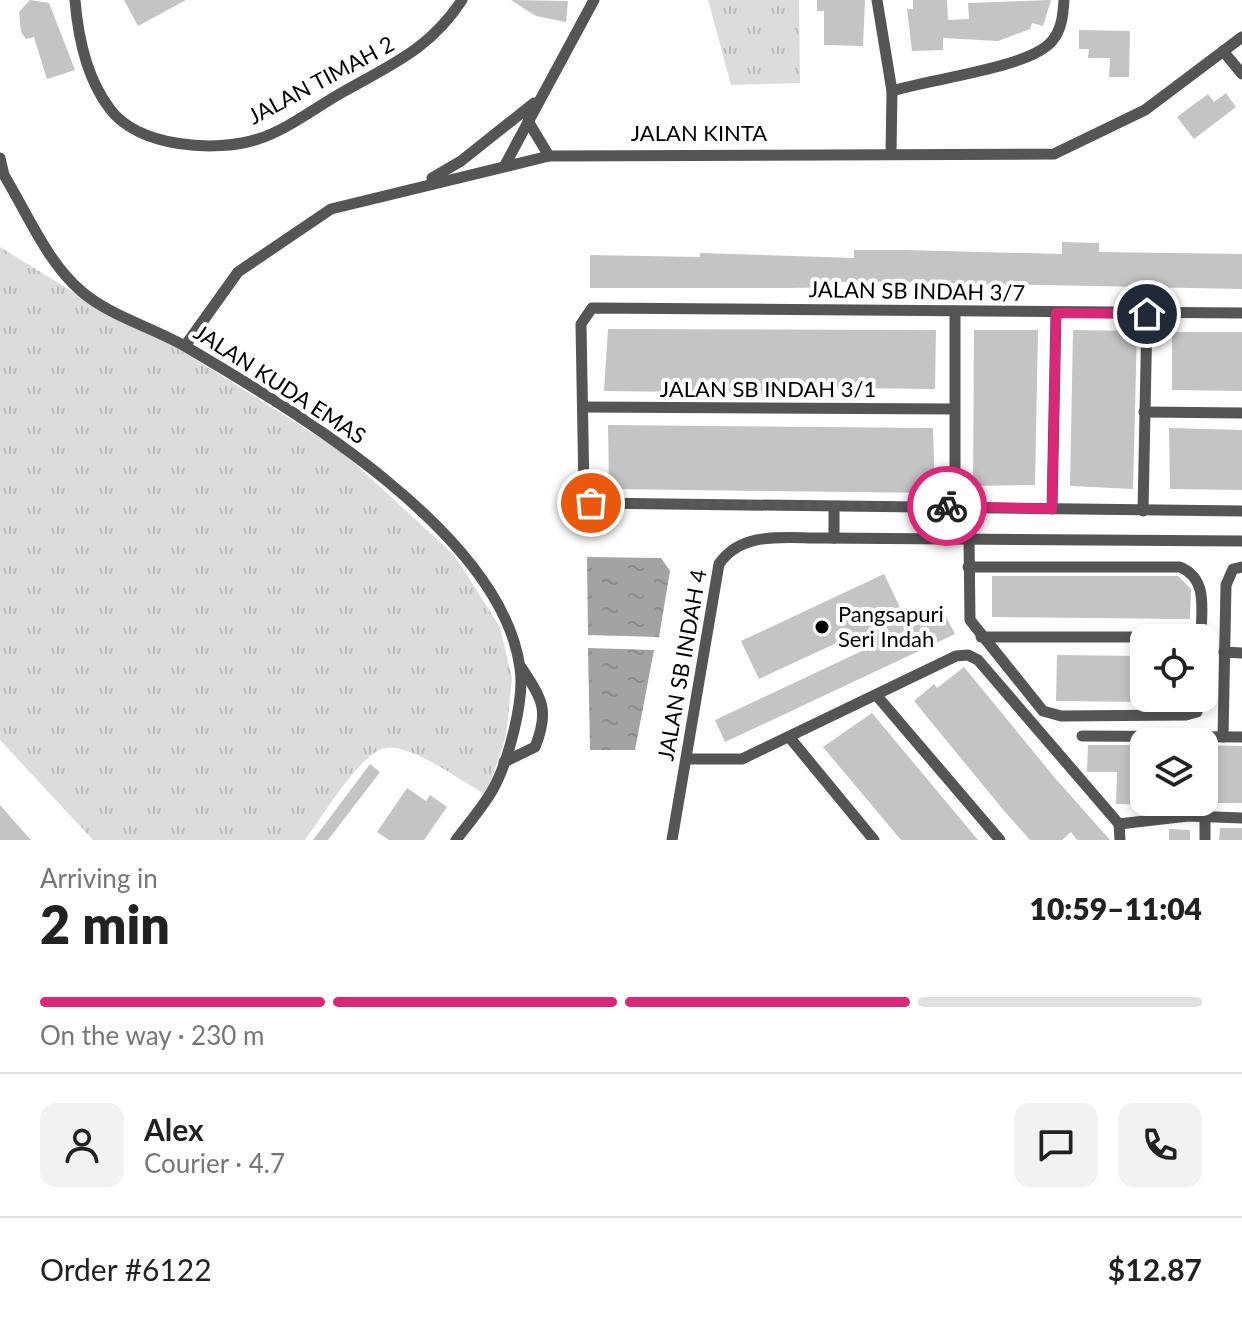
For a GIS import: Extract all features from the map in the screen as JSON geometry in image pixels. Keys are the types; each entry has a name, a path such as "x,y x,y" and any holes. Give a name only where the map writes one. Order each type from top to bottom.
{"street":[{"name":"JALAN TIMAH 2","path":"75,0 76,23 93,81 111,111 130,127 177,144 223,147 260,139 420,49 447,22 462,0"},
{"path":"505,165 594,0"},
{"path":"877,0 892,91 891,153"},
{"path":"892,91 1030,58 1051,42 1063,21 1064,0"},
{"name":"JALAN KINTA","path":"185,346 238,272 331,209 422,184 549,156 1054,154 1145,110 1242,37"},
{"path":"1223,51 1242,74"},
{"path":"422,184 461,161 541,97"},
{"path":"528,121 549,156"},
{"name":"JALAN KUDA EMAS","path":"0,158 4,175 66,277 85,294 185,346 337,440 449,538 499,605 513,634 520,667 521,684 513,729 493,790 456,840"},
{"name":"JALAN SB INDAH 3/7","path":"583,407 581,324 592,308 1242,313"},
{"path":"955,311 955,506"},
{"path":"1052,509 1056,313"},
{"path":"1143,511 1147,314"},
{"path":"583,407 584,493 591,503 1242,511"},
{"name":"JALAN SB INDAH 3/1","path":"583,407 954,409"},
{"path":"1144,412 1242,413"},
{"path":"834,507 834,538"},
{"name":"JALAN SB INDAH 4","path":"672,840 719,564 727,552 751,540 834,538 1242,541"},
{"path":"969,539 970,620 1043,711 1061,716 1186,715 1197,712"},
{"path":"968,567 1180,567 1192,572 1200,583 1201,624"},
{"path":"1223,737 1226,585 1238,568"},
{"path":"981,637 1130,638"},
{"path":"1224,652 1242,653"},
{"path":"687,759 742,759 956,656 968,655 978,660 1119,824 1120,840"},
{"name":"JALAN KUDA EMAS","path":"504,762 535,747 544,725 538,692 520,667"},
{"path":"877,696 999,840"},
{"path":"1082,736 1242,737"},
{"path":"790,738 874,840"},
{"path":"1205,818 1205,840"},
{"path":"1119,824 1242,818"}],"green space":[{"path":"708,0 799,0 800,83 731,85"},
{"path":"0,247 78,295 158,336 341,451 454,555 500,627 512,678 506,736 486,795 423,758 410,752 386,748 376,752 354,773 305,840 93,840 0,740"}],"water":[{"path":"587,557 661,558 670,571 659,637 588,635"},
{"path":"588,648 654,650 635,750 590,750"}],"building":[{"path":"30,0 49,3 75,70 47,79 34,37 26,39 21,32 19,12"},
{"path":"124,0 186,0 138,26"},
{"path":"511,0 568,1 566,22 536,16"},
{"path":"817,0 865,0 863,46 824,45 824,11 817,11"},
{"path":"913,0 947,0 948,20 969,19 968,3 1051,0 1043,26 1032,23 1030,29 998,41 943,38 943,50 912,51 907,9 913,9"},
{"path":"1079,30 1130,31 1129,77 1109,77 1110,58 1088,58 1089,49 1079,49"},
{"path":"1226,93 1236,107 1194,139 1177,117 1208,94 1214,102"},
{"path":"1062,242 1099,243 1099,252 1242,254 1242,289 892,282 838,282 838,287 789,288 590,288 590,255 700,257 700,253 854,258 854,250 1062,254"},
{"path":"608,329 936,330 935,389 768,387 768,393 604,391"},
{"path":"974,330 1038,330 1035,485 973,486"},
{"path":"1073,330 1137,331 1133,489 1070,486"},
{"path":"1172,332 1242,332 1242,391 1172,390"},
{"path":"608,425 933,428 935,493 609,489"},
{"path":"1169,428 1242,430 1242,490 1170,489"},
{"path":"884,574 909,626 942,609 955,634 725,742 715,720 864,650 856,634 759,679 741,641"},
{"path":"992,576 1178,576 1191,589 1190,619 992,617"},
{"path":"1057,655 1130,656 1130,702 1056,701"},
{"path":"964,667 1110,840 1077,840 1071,832 1062,840 1030,840 1005,812 914,701 934,684 937,688"},
{"path":"872,713 978,840 901,840 823,747"},
{"path":"1088,745 1130,745 1130,804 1116,804 1117,772 1087,772"},
{"path":"1218,745 1242,746 1242,803 1218,803"},
{"path":"370,764 380,772 328,840 313,840"},
{"path":"407,788 426,801 430,795 447,807 424,840 389,840 377,832"},
{"path":"0,805 31,840 0,840"},
{"path":"1220,828 1242,828 1242,840 1219,840"},
{"path":"1169,829 1190,830 1190,840 1169,840"}],"way so far":[{"path":"591,503 947,506"}],"place":[{"name":"Pangsapuri Seri Indah","path":"822,627"}],"route":[{"path":"947,506 1052,509 1056,313 1147,314"}]}
